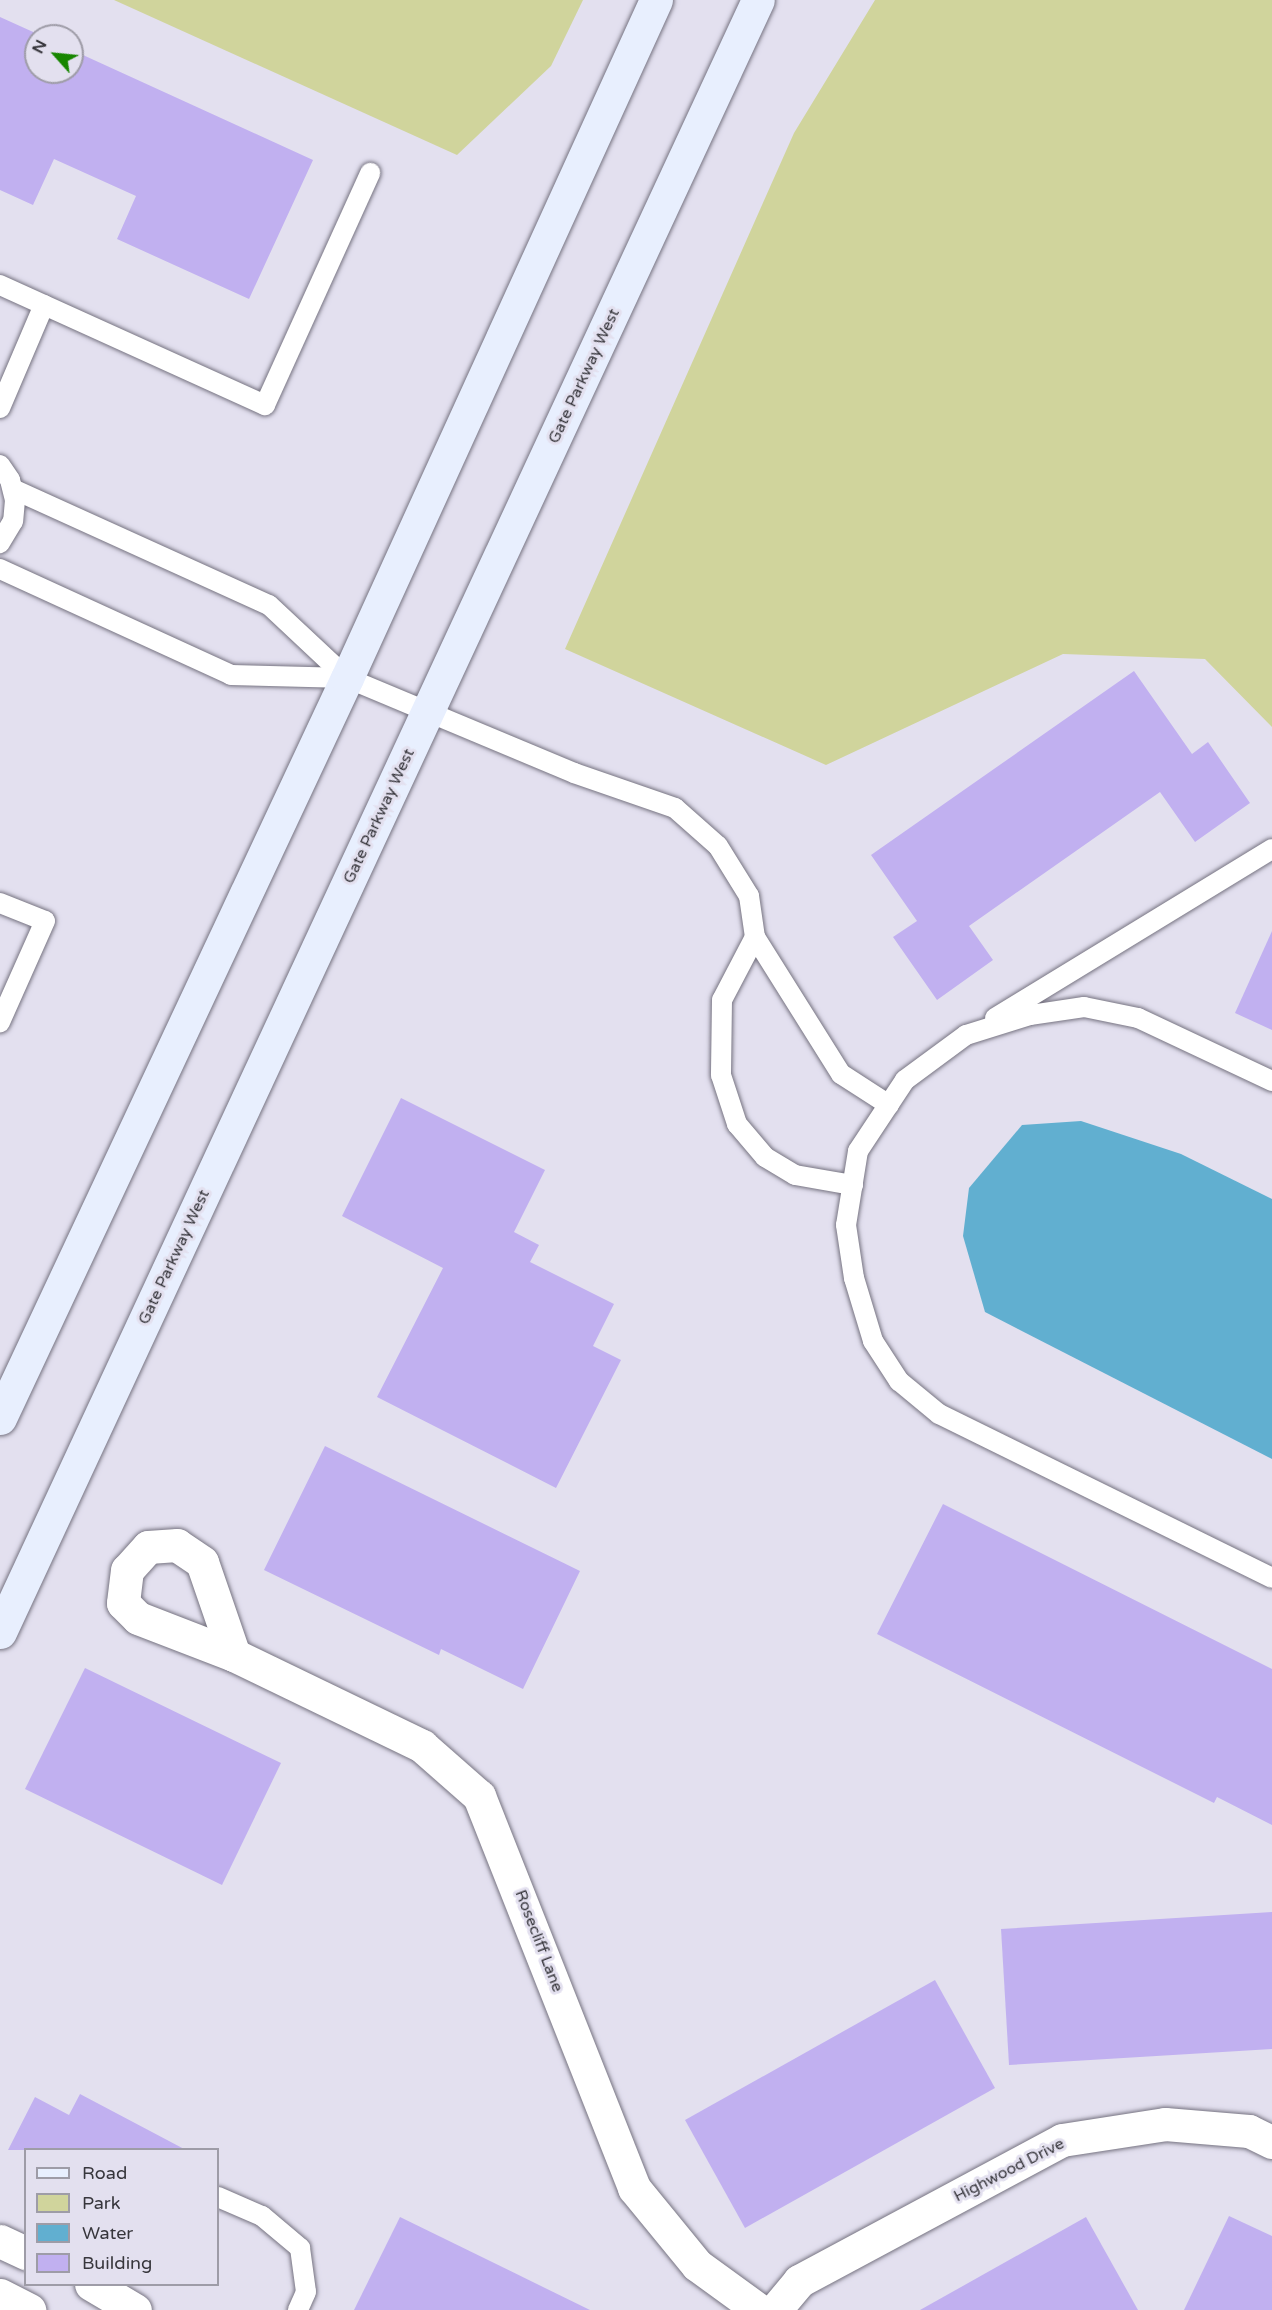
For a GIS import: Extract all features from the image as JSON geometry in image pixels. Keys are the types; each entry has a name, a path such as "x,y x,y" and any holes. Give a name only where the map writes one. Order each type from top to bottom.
{"main road":[{"path":"0,1418 347,678 656,0"},
{"name":"Gate Parkway West","path":"0,1632 758,0"}],"street":[{"name":"Rosecliff Lane","path":"234,1655 422,1746 479,1796 634,2188 697,2265 759,2310"},
{"name":"Highwood Drive","path":"775,2310 799,2281 1062,2140 1165,2124 1248,2131 1272,2142"},
{"path":"0,2241 24,2252"},
{"path":"94,2286 135,2310"},
{"path":"0,2295 29,2310"}],"lane":[{"path":"0,285 265,405 370,172"},
{"path":"0,408 44,305"},
{"path":"0,465 13,489 14,521 0,543"},
{"path":"13,489 269,605 347,678"},
{"path":"0,569 231,675 347,678 428,709 574,773 675,808 718,846 749,896 755,937 841,1074 888,1105"},
{"path":"1272,849 966,1035 905,1080 858,1151 846,1225 854,1278 873,1341 899,1381 939,1414 1272,1578"},
{"path":"0,903 45,921 0,1022"},
{"path":"755,937 722,1000 721,1076 737,1124 765,1157 795,1175 853,1185"},
{"path":"966,1035 1030,1015 1084,1007 1138,1018 1272,1081"},
{"path":"219,2197 262,2216 300,2248 306,2292 298,2310"}],"green space":[{"path":"114,0 583,0 551,66 457,155"},
{"path":"875,0 1272,0 1272,727 1205,659 1063,654 826,765 565,649 794,133"}],"water":[{"path":"1081,1121 1181,1154 1272,1199 1272,1459 985,1312 963,1236 969,1188 1022,1125"}],"building":[{"path":"0,17 24,28 24,84 84,84 84,55 313,160 249,299 117,239 136,196 54,159 33,205 0,190"},
{"path":"1134,671 1192,754 1208,742 1250,803 1195,842 1160,792 969,926 993,960 937,1000 893,937 917,921 871,855"},
{"path":"1272,931 1272,1030 1235,1013"},
{"path":"401,1098 545,1170 514,1232 539,1245 530,1262 614,1304 593,1346 621,1360 556,1488 377,1397 443,1268 342,1216"},
{"path":"325,1446 580,1571 523,1689 441,1649 439,1655 264,1570"},
{"path":"943,1504 1272,1669 1272,1825 1217,1797 1214,1803 877,1634"},
{"path":"85,1668 281,1763 222,1885 25,1789"},
{"path":"1272,1912 1272,2049 1009,2065 1001,1929"},
{"path":"935,1980 995,2088 745,2228 685,2120"},
{"path":"80,2094 182,2148 24,2148 24,2150 8,2150 35,2097 69,2115"},
{"path":"1229,2216 1272,2236 1272,2310 1184,2310"},
{"path":"400,2217 590,2310 354,2310"},
{"path":"1086,2217 1138,2310 920,2310"}]}
